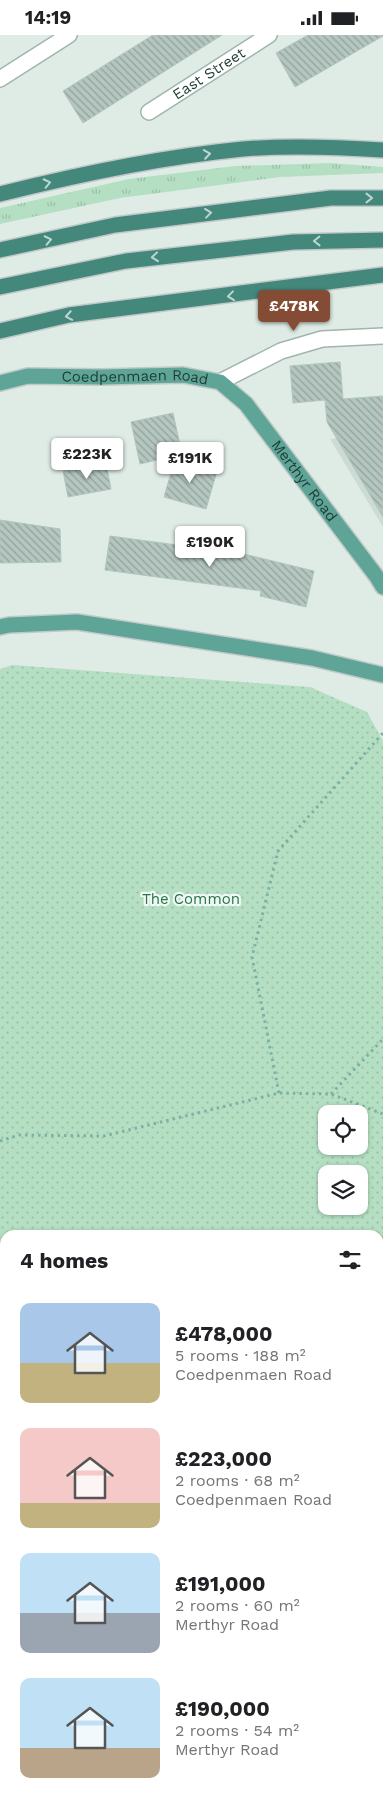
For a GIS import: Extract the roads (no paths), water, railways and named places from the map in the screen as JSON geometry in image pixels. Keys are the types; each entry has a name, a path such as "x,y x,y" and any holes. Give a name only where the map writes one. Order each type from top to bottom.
{"highway":[{"path":"0,194 134,164 244,149 327,147 383,150"},
{"path":"0,250 115,225 331,198 383,198"},
{"path":"0,287 126,261 293,242 383,240"},
{"path":"0,331 69,315 383,275"}],"main road":[{"name":"Coedpenmaen Road","path":"0,383 28,375 102,377 183,375 220,382"},
{"name":"Merthyr Road","path":"220,382 246,404 381,580"},
{"path":"0,627 76,622 312,658 383,675"}],"street":[{"path":"0,79 69,35"},
{"name":"East Street","path":"149,112 248,40 269,35"},
{"name":"Coedpenmaen Road","path":"220,382 281,351 322,339 383,336"}],"park label":[{"name":"The Common","path":"191,899"}]}
